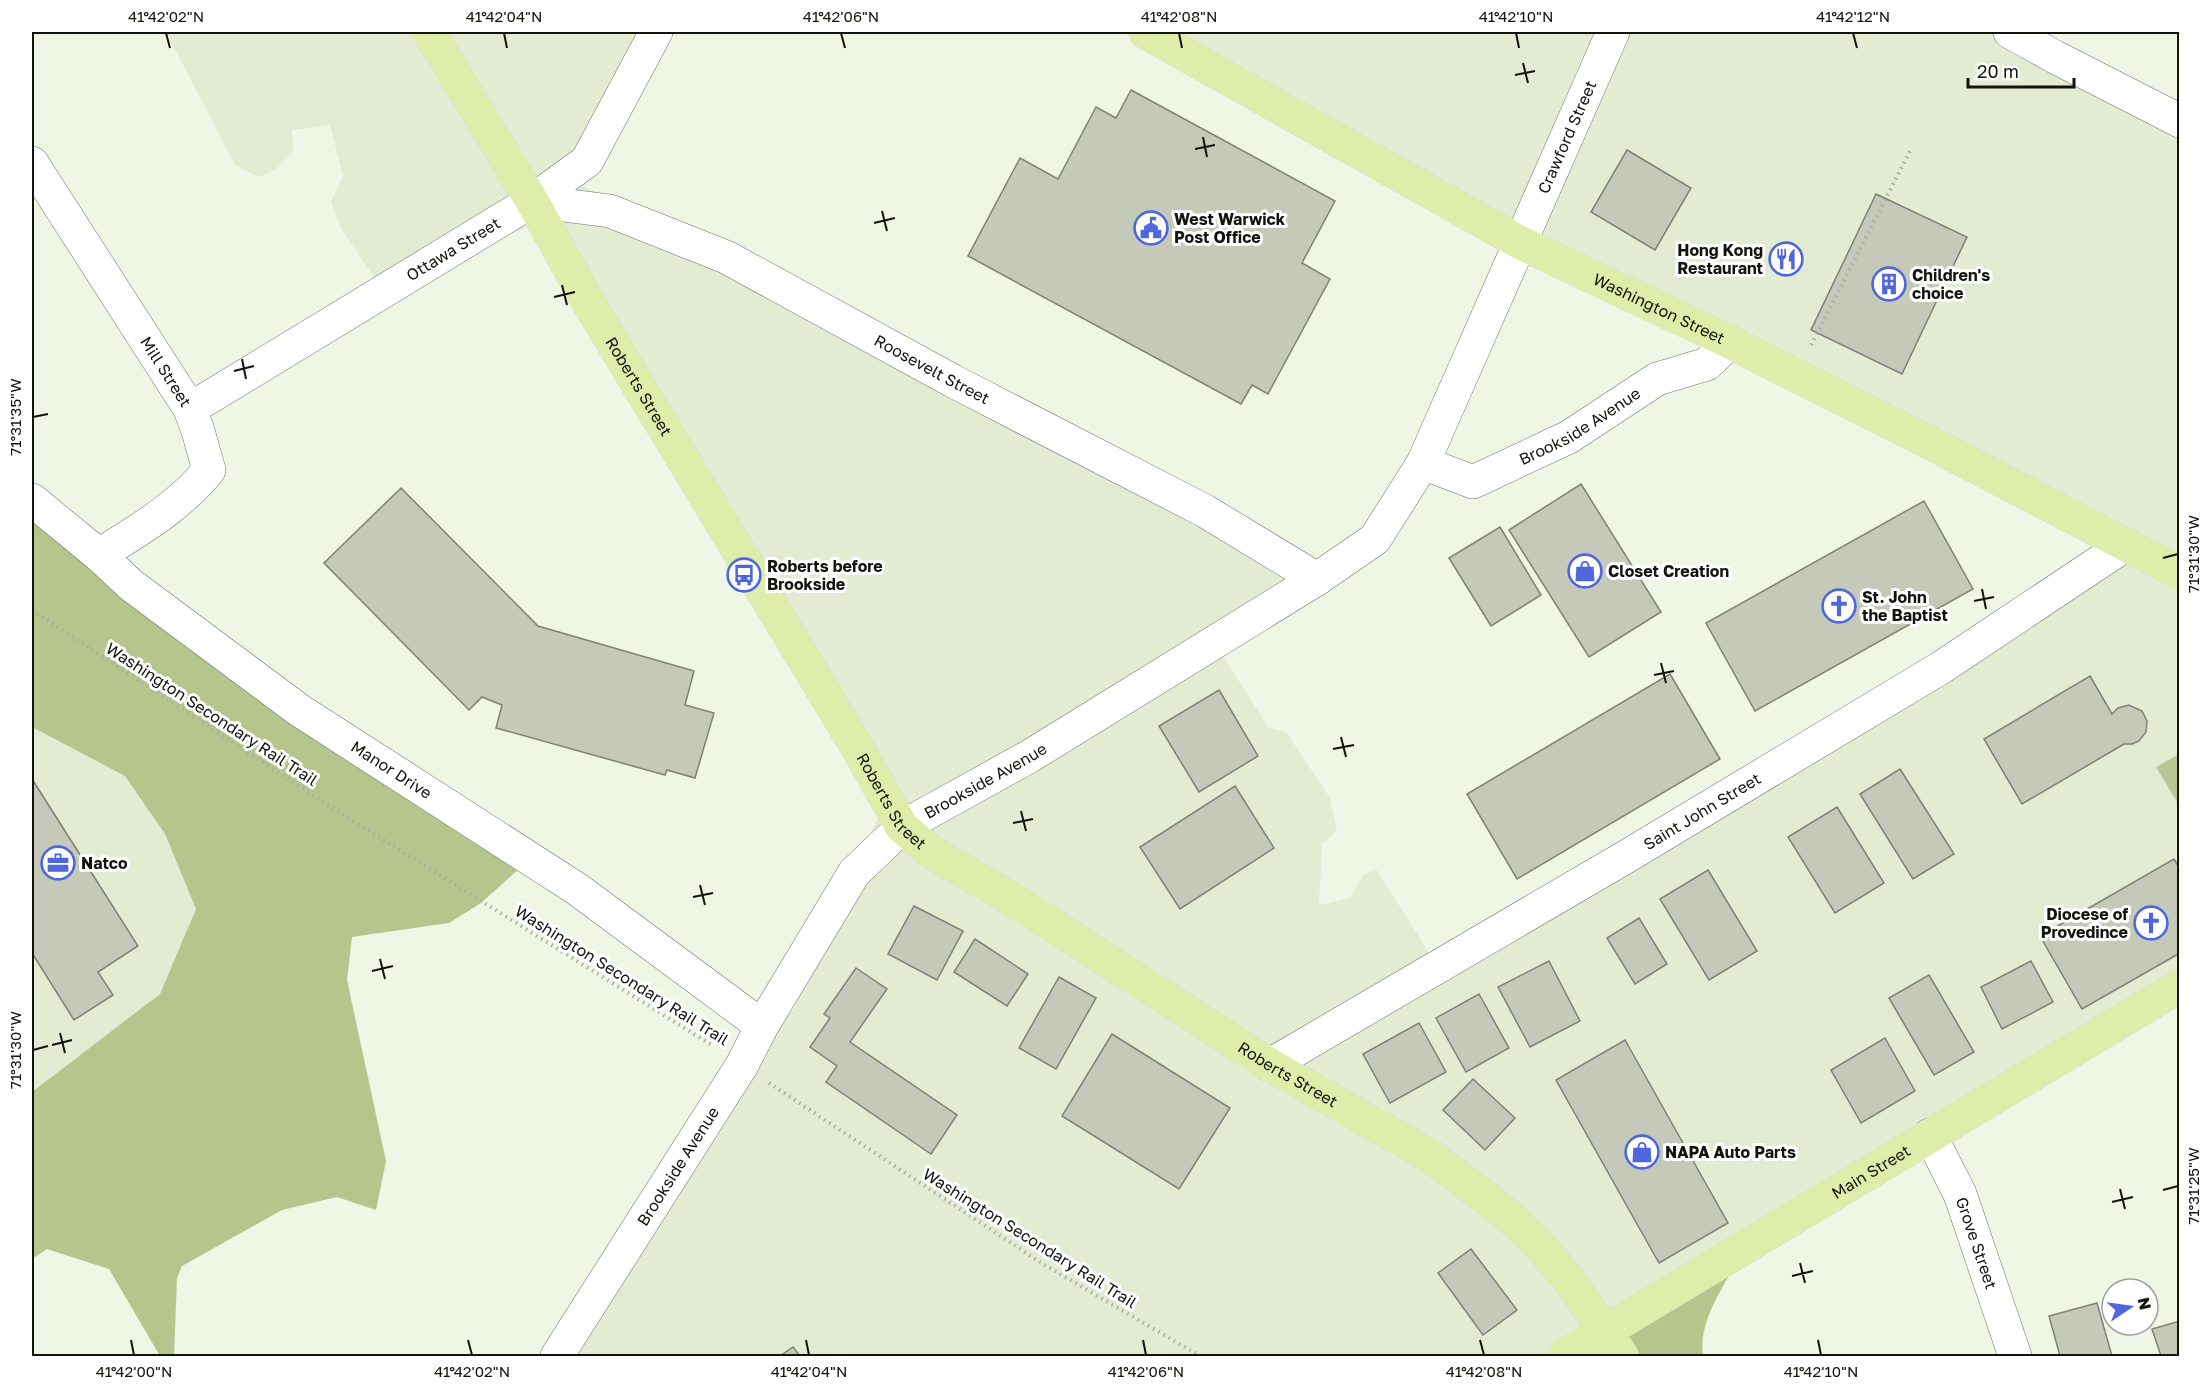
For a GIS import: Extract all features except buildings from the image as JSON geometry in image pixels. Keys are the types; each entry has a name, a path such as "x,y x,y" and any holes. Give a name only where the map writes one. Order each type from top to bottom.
{"main road":[{"name":"Roberts Street","path":"429,32 532,201 588,302 857,747 902,828 931,852 1012,899 1270,1065 1432,1157 1508,1215 1540,1246 1565,1275 1614,1344"},
{"name":"Washington Street","path":"1145,32 1521,243 1730,342 2180,573"},
{"name":"Main Street","path":"1564,1356 1614,1344 1930,1135 2180,986"}],"street":[{"name":"Ottawa Street","path":"190,408 532,201 587,161 656,32"},
{"name":"Crawford Street","path":"1521,243 1612,32"},
{"path":"2010,32 2044,39 2055,57 2180,120"},
{"name":"Mill Street","path":"32,163 190,408 209,470 178,502 146,526 99,555"},
{"name":"Roosevelt Street","path":"532,201 610,211 726,257 953,381 1205,511 1317,579"},
{"name":"Brookside Avenue","path":"557,1356 742,1065 762,1026 854,873 902,828 1030,756 1317,579 1375,539 1423,463 1521,243"},
{"name":"Brookside Avenue","path":"1423,463 1473,482 1569,437 1657,379 1707,364 1730,342"},
{"name":"Manor Drive","path":"32,500 132,585 299,710 577,888 762,1026"},
{"name":"Saint John Street","path":"1270,1065 1624,858 1932,673 2125,545"},
{"name":"Grove Street","path":"1930,1135 1960,1194 2015,1356"}],"path":[{"path":"1806,353 1910,151"},
{"name":"Washington Secondary Rail Trail","path":"32,610 331,807 655,1008 1042,1264 1200,1356"}],"shaded area":[{"path":"166,32 655,32 570,179 1338,570 1221,653 1269,728 1286,732 1330,798 1337,831 1322,844 1319,905 1350,898 1363,875 1376,869 1436,964 2119,550 1159,32 2008,32 2179,118 2179,990 1569,1356 560,1356 760,1023 793,1011 824,934 890,792 551,215 373,299 383,290 340,227 331,201 343,176 330,125 292,130 293,152 276,169 259,177 235,165"},
{"path":"32,727 125,776 165,834 196,909 160,994 32,1092"}],"green space":[{"path":"32,501 529,860 481,903 449,923 352,937 347,980 386,1161 376,1210 337,1197 282,1210 182,1266 177,1278 174,1356 160,1356 109,1269 47,1249 32,1259 32,1092 160,994 196,909 165,834 125,776 32,727"},
{"path":"2179,754 2179,805 2156,767"},
{"path":"1740,1256 1708,1317 1702,1343 1703,1356 1569,1356"}],"place":[{"name":"West Warwick Post Office","path":"1151,228"},
{"name":"Hong Kong Restaurant","path":"1786,259"},
{"name":"Children's choice","path":"1889,284"},
{"name":"Closet Creation","path":"1585,571"},
{"name":"Roberts before Brookside","path":"744,575"},
{"name":"St. John the Baptist","path":"1839,606"},
{"name":"Natco","path":"58,863"},
{"name":"Diocese of Provedince","path":"2151,923"},
{"name":"NAPA Auto Parts","path":"1642,1152"}]}
